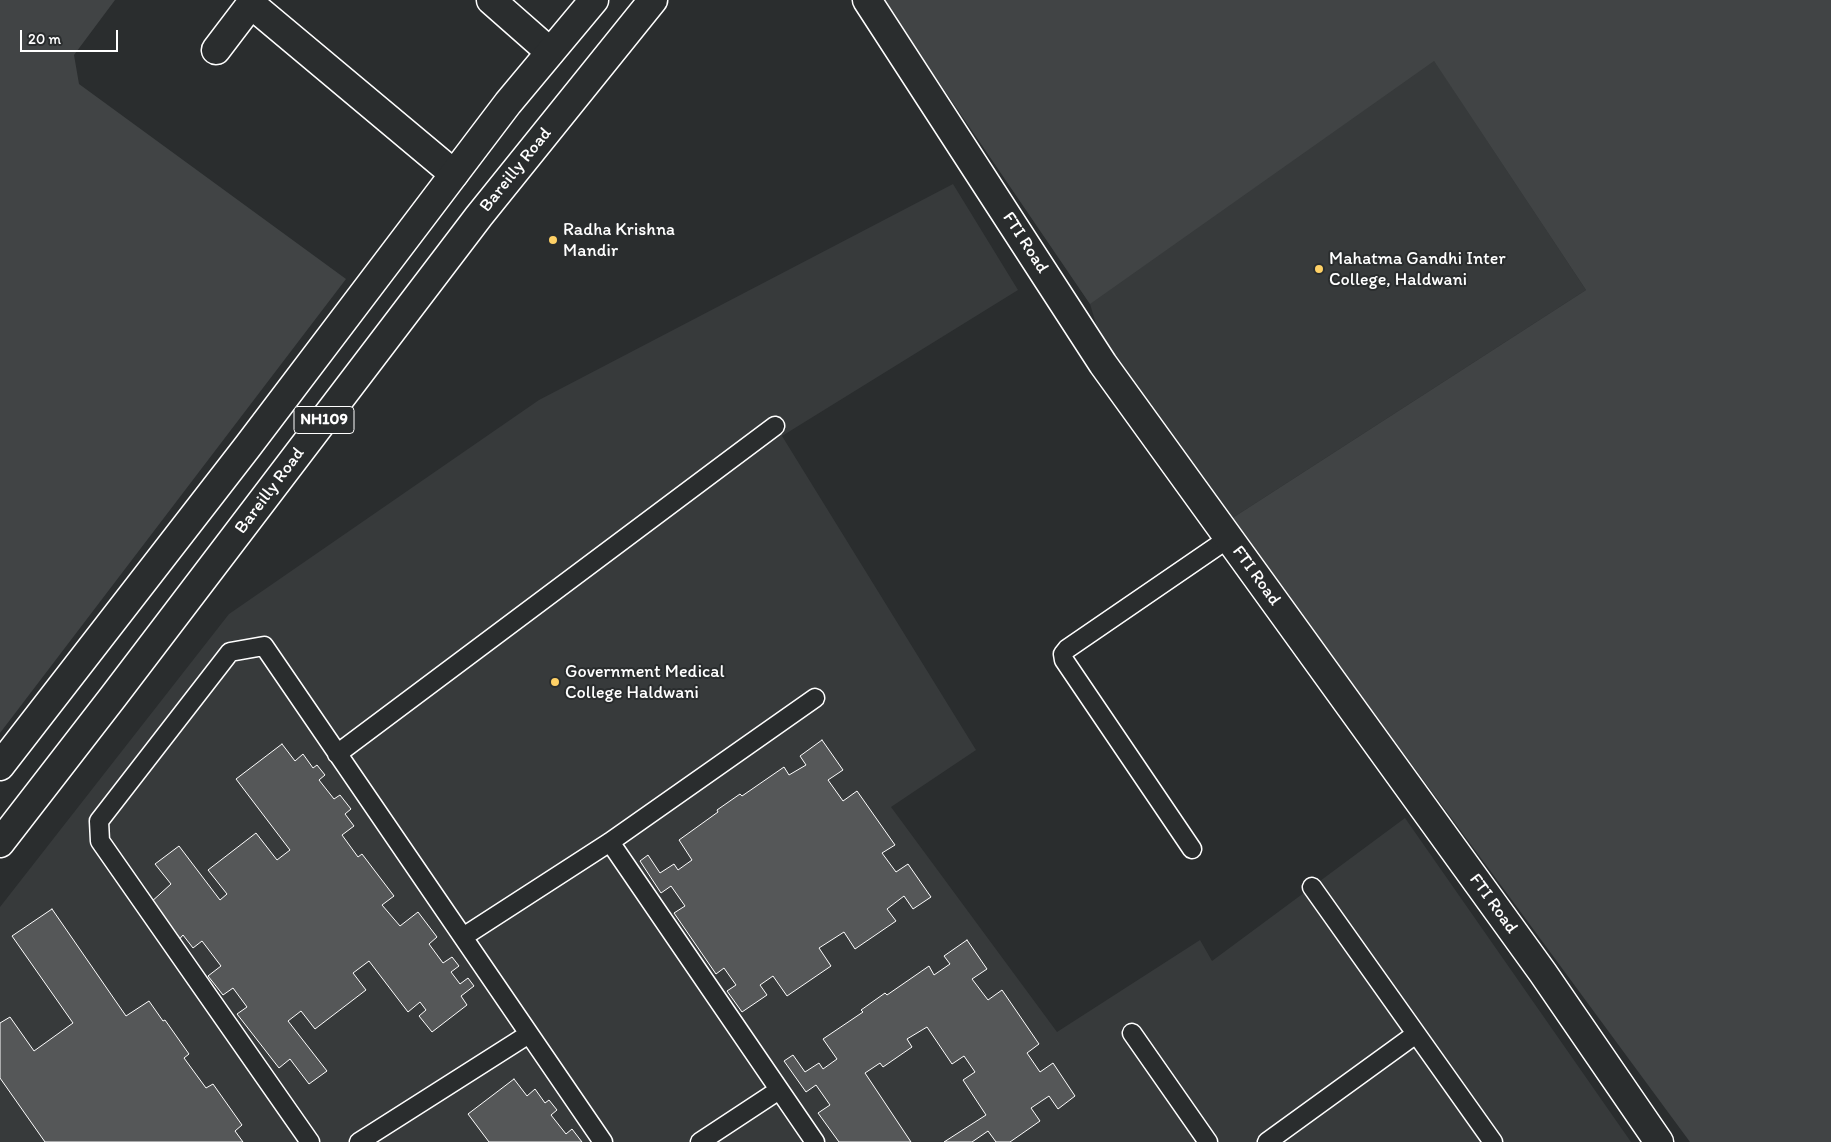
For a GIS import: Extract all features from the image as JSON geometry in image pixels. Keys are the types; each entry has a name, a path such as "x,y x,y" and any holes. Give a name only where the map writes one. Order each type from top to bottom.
{"main road":[{"path":"491,0 550,52"},
{"name":"NH109","path":"0,766 248,446 508,103 594,0"},
{"name":"Bareilly Road","path":"0,843 119,690 479,216 653,0"},
{"name":"FTI Road","path":"867,0 1103,364 1537,965 1659,1142"},
{"path":"216,50 253,2 454,174"}],"lane":[{"path":"337,754 775,426"},
{"path":"1192,848 1064,660 1063,654 1067,649 1229,538"},
{"path":"310,1142 100,841 98,821 230,652 264,646 603,1142"},
{"path":"463,937 610,842 815,698"},
{"path":"610,842 815,1142"},
{"path":"1312,887 1493,1142"},
{"path":"1132,1033 1208,1142"},
{"path":"359,1142 529,1034"},
{"path":"1267,1142 1416,1034"},
{"path":"700,1142 779,1090"}],"shaded area":[{"path":"0,0 115,0 74,55 79,84 346,279 0,733"},
{"path":"883,0 1831,0 1831,1142 1690,1142 1231,519 1586,290 1434,61 1090,304"},
{"name":"Mahatma Gandhi Inter College, Haldwani","path":"1394,0 1586,290 1231,519 1100,337 1090,304 945,91"},
{"name":"Government Medical College Haldwani","path":"953,184 1018,290 782,436 976,750 891,807 1057,1032 1200,940 1212,961 1405,818 1631,1142 0,1142 0,907 229,614 539,400"}],"building":[{"path":"822,740 843,770 828,780 843,801 857,791 895,845 882,853 896,872 908,864 931,897 913,909 904,896 887,909 896,921 855,949 844,932 819,948 831,966 787,996 773,976 760,985 767,995 742,1012 727,991 736,985 724,968 716,974 674,913 685,906 671,886 661,893 640,861 648,855 660,873 674,864 678,870 692,860 679,840 740,794 742,796 784,767 789,775 806,765 800,756"},
{"path":"282,744 295,761 303,754 313,768 317,765 325,775 319,780 334,799 340,795 351,809 345,814 354,826 342,835 358,857 362,854 394,896 382,905 400,926 418,912 437,937 429,944 443,963 452,957 459,966 451,972 460,984 468,978 474,986 461,996 467,1005 432,1032 419,1016 426,1010 420,1002 408,1012 369,961 353,973 366,990 315,1029 301,1011 288,1021 327,1071 309,1084 290,1059 279,1068 237,1014 247,1007 233,988 223,995 208,976 221,966 202,941 193,948 183,935 176,943 150,903 171,884 155,864 179,846 220,900 227,894 208,870 256,833 277,860 290,850 236,779"},
{"path":"52,909 126,1016 149,1001 163,1021 165,1020 189,1054 184,1058 206,1088 213,1084 242,1125 235,1131 243,1142 45,1142 0,1078 0,1023 10,1017 34,1051 73,1023 12,936"},
{"path":"967,940 987,969 972,979 988,1000 1002,990 1039,1044 1027,1053 1040,1072 1053,1063 1075,1096 1058,1109 1049,1096 1031,1108 1040,1121 1010,1142 996,1142 988,1131 972,1142 944,1142 986,1115 963,1080 975,1072 964,1056 952,1064 927,1027 907,1039 912,1047 883,1067 880,1063 865,1073 911,1142 839,1142 818,1113 830,1105 816,1085 806,1092 784,1061 793,1055 805,1072 819,1063 823,1069 837,1059 823,1039 863,1012 861,1010 885,993 887,995 929,966 934,975 950,964 944,956"},
{"path":"514,1079 527,1096 535,1089 545,1103 549,1100 557,1110 551,1115 566,1134 572,1129 582,1142 489,1142 468,1114"}],"place":[{"name":"Radha Krishna Mandir","path":"553,240"},
{"name":"Mahatma Gandhi Inter College, Haldwani","path":"1319,269"},
{"name":"Government Medical College Haldwani","path":"555,682"}]}
